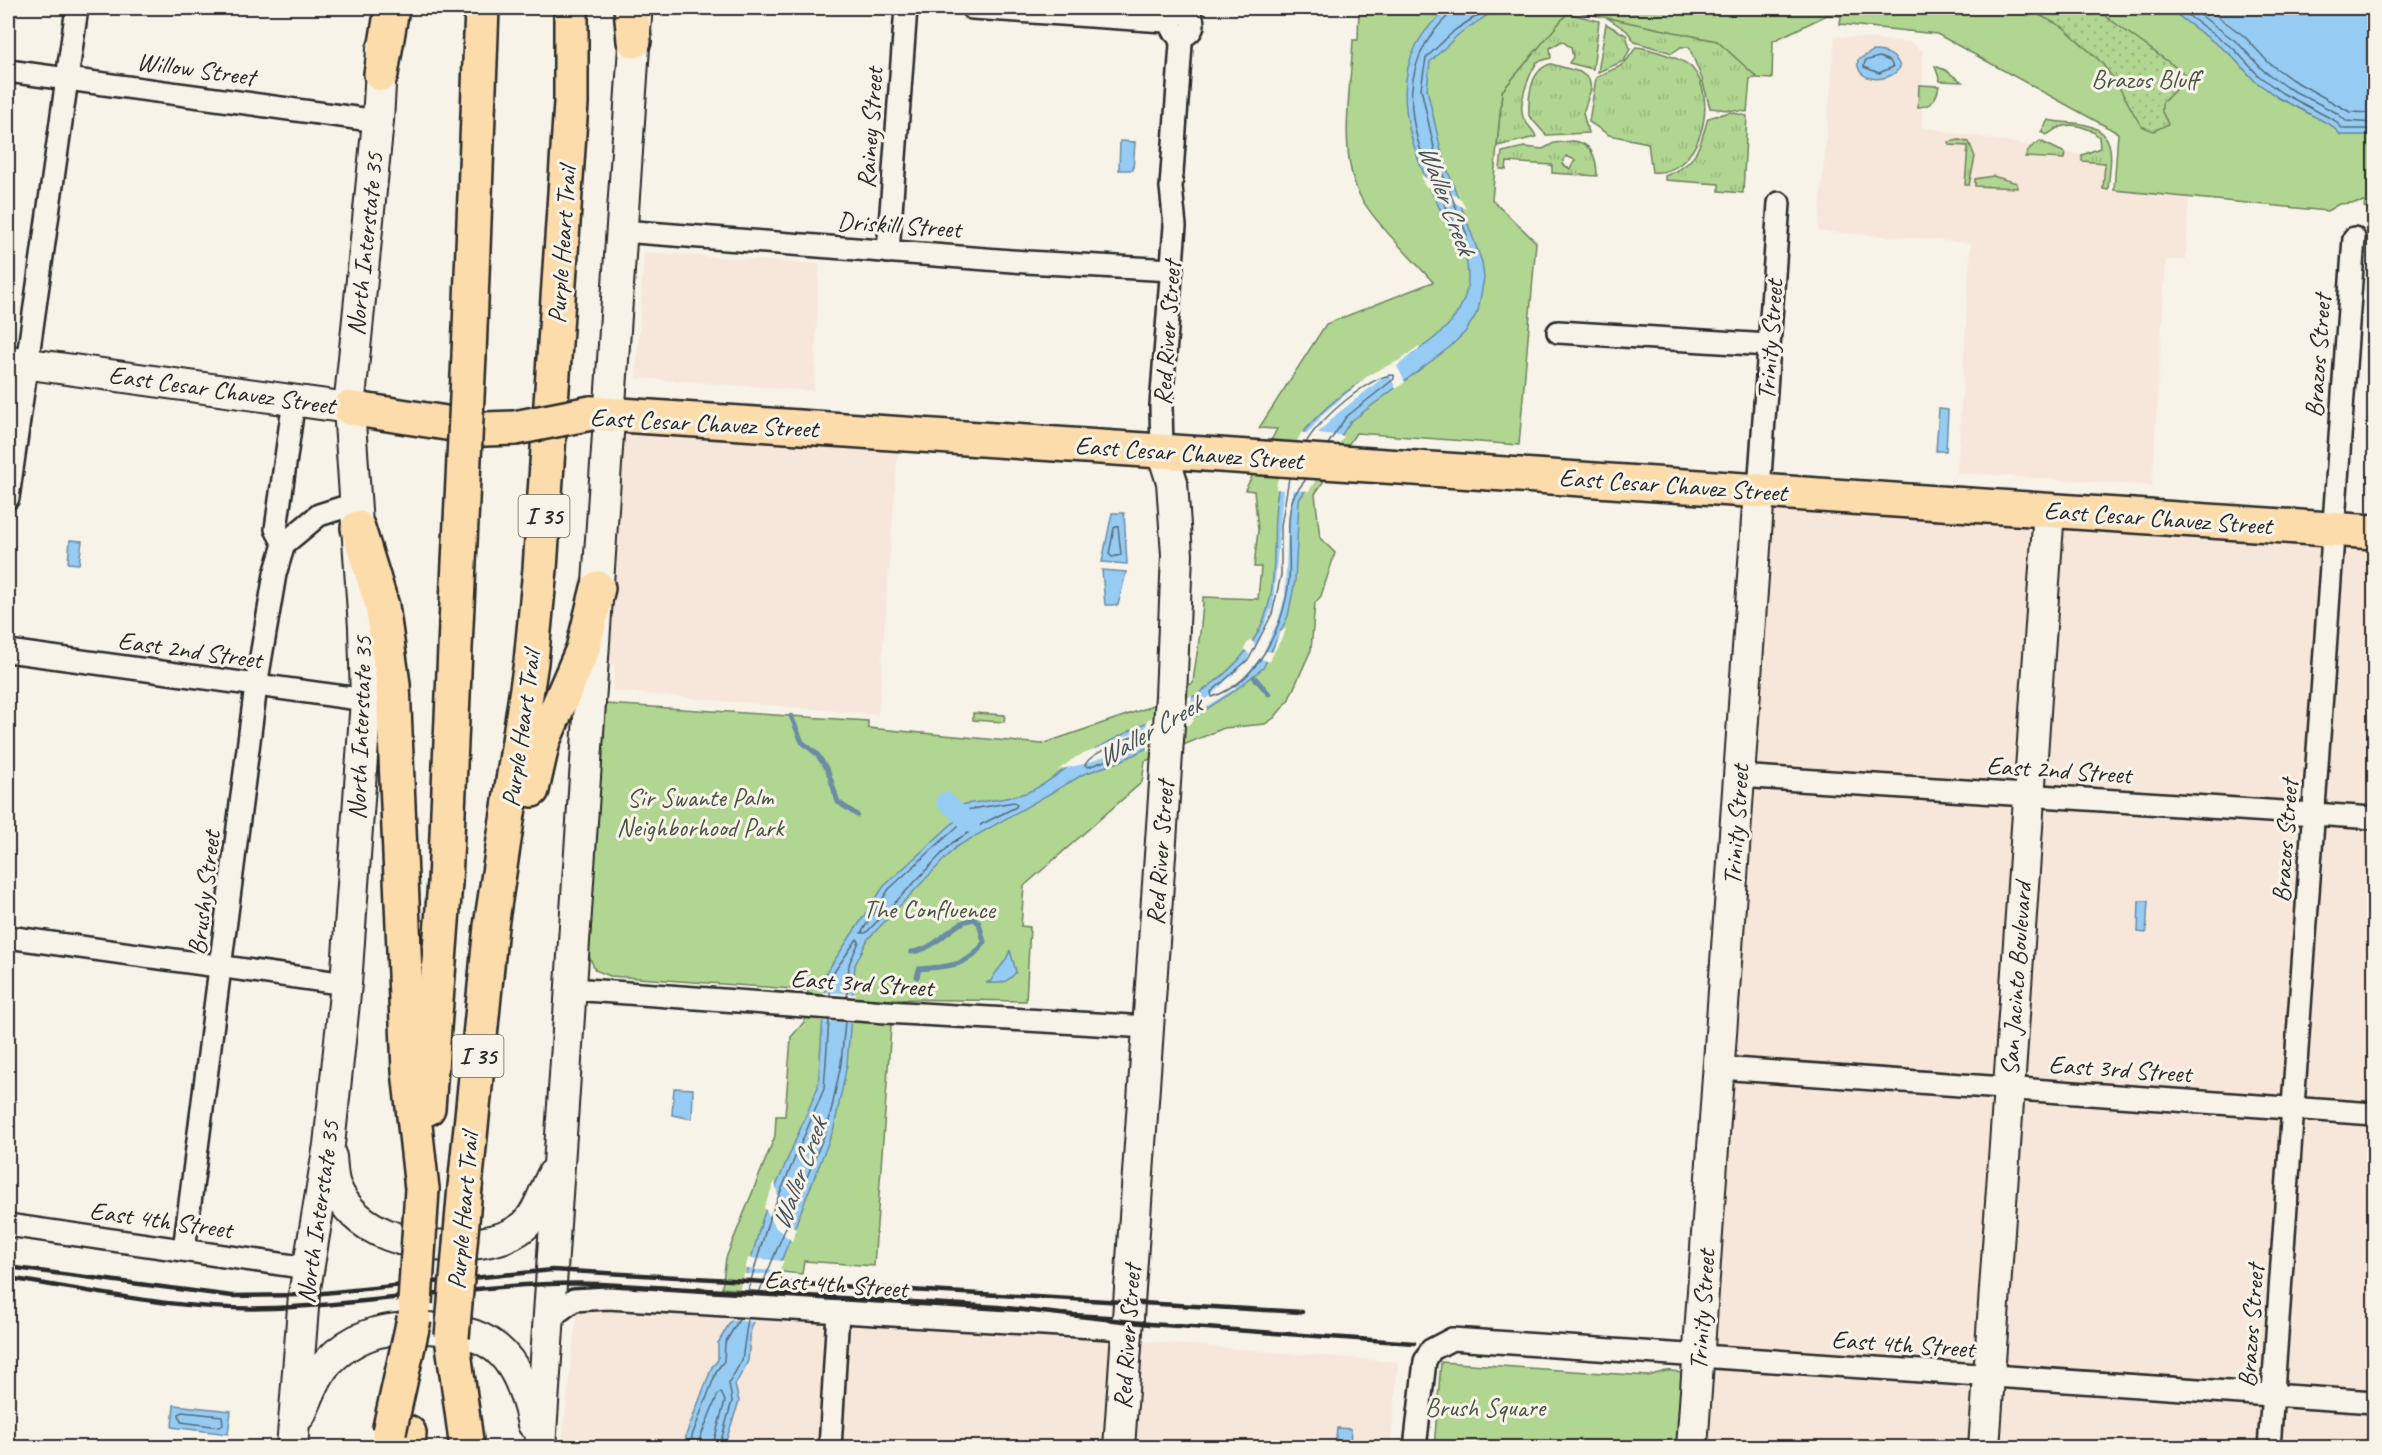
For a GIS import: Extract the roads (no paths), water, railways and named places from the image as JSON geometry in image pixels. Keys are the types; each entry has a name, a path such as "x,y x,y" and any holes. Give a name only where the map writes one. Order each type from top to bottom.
{"main road":[{"name":"North Interstate 35","path":"293,1438 308,1268 329,1145 346,984 366,700 349,408 378,121 382,8"},
{"path":"381,74 392,8"},
{"name":"Purple Heart Trail","path":"398,1440 414,1319 445,882 482,8"},
{"name":"Purple Heart Trail","path":"459,1423 452,1337 491,926 531,662 540,569 572,103 571,8"},
{"path":"631,8 634,41"},
{"path":"539,1448 598,588 600,414 622,231 637,8"},
{"name":"East Cesar Chavez Street","path":"17,362 485,429 515,428 600,414 2374,532"},
{"name":"Red River Street","path":"1119,1448 1171,696 1177,555 1172,482 1162,451"},
{"name":"Trinity Street","path":"1692,1448 1759,491"},
{"name":"San Jacinto Boulevard","path":"1984,1448 2049,510"},
{"path":"357,515 382,606 392,675 409,1071 422,1189"},
{"path":"491,926 527,810 543,741 583,649 598,588"},
{"path":"329,1145 335,1185 349,1206 365,1223 395,1239 444,1246 484,1243 508,1235 524,1226 535,1213 560,1160"},
{"path":"293,1438 326,1363 356,1339 390,1328 454,1328 486,1339 518,1372 526,1391 539,1448"},
{"path":"444,1448 459,1423"}],"street":[{"path":"8,498 17,362 67,79 77,8"},
{"name":"Rainey Street","path":"888,252 906,8"},
{"name":"Red River Street","path":"972,8 1176,30 1170,187 1175,226 1161,406 1162,451"},
{"name":"Willow Street","path":"8,70 378,121"},
{"name":"Trinity Street","path":"1759,491 1779,202"},
{"name":"Driskill Street","path":"622,231 888,252 1172,270"},
{"name":"Brazos Street","path":"2270,1448 2354,238"},
{"path":"1558,332 1769,345"},
{"name":"Brushy Street","path":"184,1250 222,967 256,686 275,574 284,544 276,529 294,400"},
{"path":"284,544 319,515 357,515"},
{"name":"East 2nd Street","path":"8,651 366,700"},
{"name":"East 2nd Street","path":"1739,776 2374,818"},
{"path":"8,937 346,984"},
{"name":"East 3rd Street","path":"572,989 1148,1027"},
{"name":"East 3rd Street","path":"1719,1068 2374,1114"},
{"name":"East 4th Street","path":"8,1225 308,1268"},
{"name":"East 4th Street","path":"548,1319 574,1300 608,1298 1127,1329"},
{"path":"830,1448 838,1312"},
{"name":"East 4th Street","path":"1415,1448 1425,1361 1431,1350 1452,1339 2374,1402"}],"water":[{"name":"Waller Creek","path":"1450,8 1498,8 1459,34 1430,62 1427,89 1442,155 1482,262 1484,278 1478,311 1466,331 1450,347 1350,422 1299,500 1295,581 1288,616 1263,668 1233,692 1145,749 1121,761 1084,774 956,847 868,939 855,965 847,1065 834,1128 782,1259 751,1327 748,1361 735,1385 739,1401 724,1447 685,1448 686,1435 712,1367 718,1360 718,1343 736,1312 763,1217 818,1087 826,973 884,886 955,821 952,813 956,806 1031,791 1087,754 1197,695 1222,676 1243,655 1259,630 1270,599 1274,570 1277,496 1281,478 1304,432 1335,400 1425,345 1442,332 1455,316 1464,298 1468,278 1465,255 1433,195 1419,162 1409,128 1405,95 1409,63 1423,34"},
{"path":"2168,8 2374,8 2374,139 2368,135 2341,135 2331,125 2279,98 2255,81 2230,54"},
{"path":"1873,51 1890,54 1900,67 1889,76 1867,77 1858,68 1858,60"},
{"path":"1120,141 1135,142 1133,170 1119,170"},
{"path":"1939,409 1948,410 1946,451 1936,451"},
{"path":"1112,513 1124,513 1127,564 1102,562"},
{"path":"70,540 82,541 79,564 68,563"},
{"path":"1102,570 1126,572 1118,605 1105,605"},
{"path":"2139,901 2148,901 2146,933 2138,932"},
{"path":"1010,950 1016,972 1003,982 986,983 991,981"},
{"path":"674,1088 693,1089 692,1119 672,1115"},
{"path":"174,1405 231,1411 228,1434 172,1427"},
{"path":"1337,1428 1351,1429 1350,1447 1335,1447"}],"waterway":[{"path":"1254,677 1269,694"},
{"path":"791,716 802,742 817,754 828,771 838,802 857,815"},
{"path":"945,801 971,824"},
{"path":"911,952 929,947 965,921 974,919 979,923 984,942 978,951 956,964 919,969 917,977"}],"railway":[{"path":"8,1267 232,1296 304,1295 552,1270 1302,1312"},
{"path":"8,1278 174,1304 241,1308 315,1306 519,1286 601,1284 998,1307 1150,1324 1414,1343"}],"park label":[{"name":"Brazos Bluff","path":"2145,79"},
{"name":"Sir Swante Palm Neighborhood Park","path":"700,812"},
{"name":"The Confluence","path":"929,909"},
{"name":"Brush Square","path":"1485,1407"}]}
